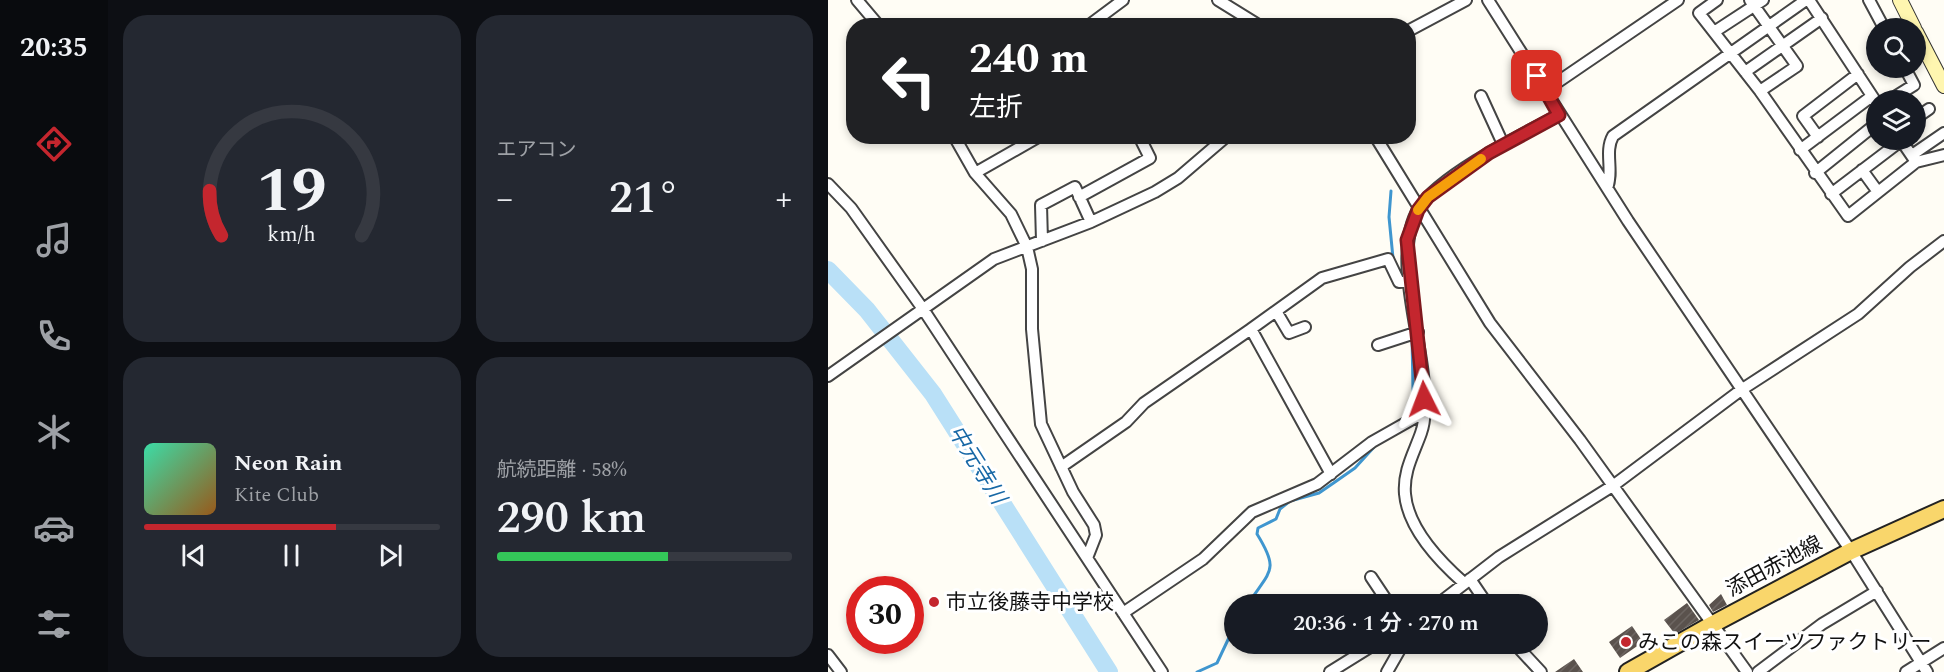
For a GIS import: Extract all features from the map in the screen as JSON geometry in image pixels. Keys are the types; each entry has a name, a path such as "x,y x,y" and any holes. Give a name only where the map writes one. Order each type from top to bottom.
{"main road":[{"path":"1900,0 1909,18"},
{"path":"1926,51 1944,86"},
{"name":"添田赤池線","path":"1628,672 1851,551 1944,509"}],"street":[{"path":"857,0 872,18"},
{"path":"1099,18 1123,0"},
{"path":"1218,0 1247,18"},
{"path":"1416,27 1466,0"},
{"path":"1488,0 1546,90 1559,115 1741,390 1851,551 1927,672"},
{"path":"1546,90 1678,0"},
{"path":"1718,0 1699,13 1760,91 1815,173 1848,216 1944,133"},
{"path":"1607,188 1612,177 1609,144 1613,136 1807,0 1822,18 1868,90"},
{"path":"1869,0 1879,18"},
{"path":"1714,32 1756,2 1769,26 1797,66 1760,91"},
{"path":"1745,72 1822,18"},
{"path":"1818,137 1803,116 1858,74"},
{"path":"1906,90 1914,85 1910,78"},
{"path":"1481,96 1503,144"},
{"path":"1800,150 1866,104"},
{"path":"1478,594 1467,581 1436,558 1409,513 1405,494 1407,471 1422,431 1425,412 1407,240 1418,210 1428,197 1503,144 1559,115"},
{"path":"1815,173 1866,132"},
{"path":"958,144 975,174 1011,214 1027,247 1032,269 1033,339 1041,424 1073,492 1094,525 1096,535 1087,558"},
{"path":"975,174 1026,144"},
{"path":"1079,197 1150,158 1143,144"},
{"path":"828,376 994,259 1091,222 1155,192 1178,178 1218,144"},
{"path":"1380,144 1418,210 1490,323 1614,485 1747,672"},
{"path":"1831,194 1889,150"},
{"path":"1909,150 1914,158"},
{"path":"1914,158 1944,155"},
{"path":"1862,170 1878,192"},
{"path":"828,184 850,208 1162,672"},
{"path":"1042,241 1041,205 1075,187 1091,222"},
{"path":"1451,594 1498,557 1614,485 1741,390 1858,314 1910,267 1944,241"},
{"path":"1061,467 1126,422 1144,403 1322,278 1388,259 1399,282 1410,281"},
{"path":"1276,311 1289,333 1305,327"},
{"path":"1251,329 1330,474"},
{"path":"1378,345 1418,332"},
{"path":"1123,613 1203,559 1252,512 1272,502 1305,491 1372,442 1425,412"},
{"path":"1371,577 1382,594"},
{"path":"1758,672 1822,624 1877,591"},
{"path":"1906,672 1944,648"},
{"path":"1330,672 1359,654"},
{"path":"1387,672 1397,654"},
{"path":"1524,654 1541,672"},
{"path":"828,655 841,672"}],"building":[{"path":"1721,594 1727,605 1713,612 1709,605"},
{"path":"1687,603 1699,620 1675,634 1664,620"},
{"name":"みこの森スイーツファクトリー","path":"1632,626 1643,642 1620,658 1609,642"},
{"path":"1574,659 1583,672 1555,672"}],"waterway":[{"path":"1391,191 1389,217 1393,258"},
{"name":"中元寺川","path":"828,270 867,310 933,394 1109,672"},
{"path":"1412,336 1413,390 1417,412"},
{"path":"1255,594 1267,577 1270,563 1257,534 1258,528 1276,519 1280,509 1290,501 1319,493 1355,468 1375,446"},
{"path":"1197,672 1217,663 1224,648"}],"slow traffic":[{"path":"1418,210 1428,197 1481,159"}],"place":[{"name":"市立後藤寺中学校","path":"934,602"},
{"name":"みこの森スイーツファクトリー","path":"1626,642"}],"route":[{"path":"1424,399 1422,358 1410,281 1407,240 1418,210 1428,197 1503,144 1559,115 1537,76"}]}
